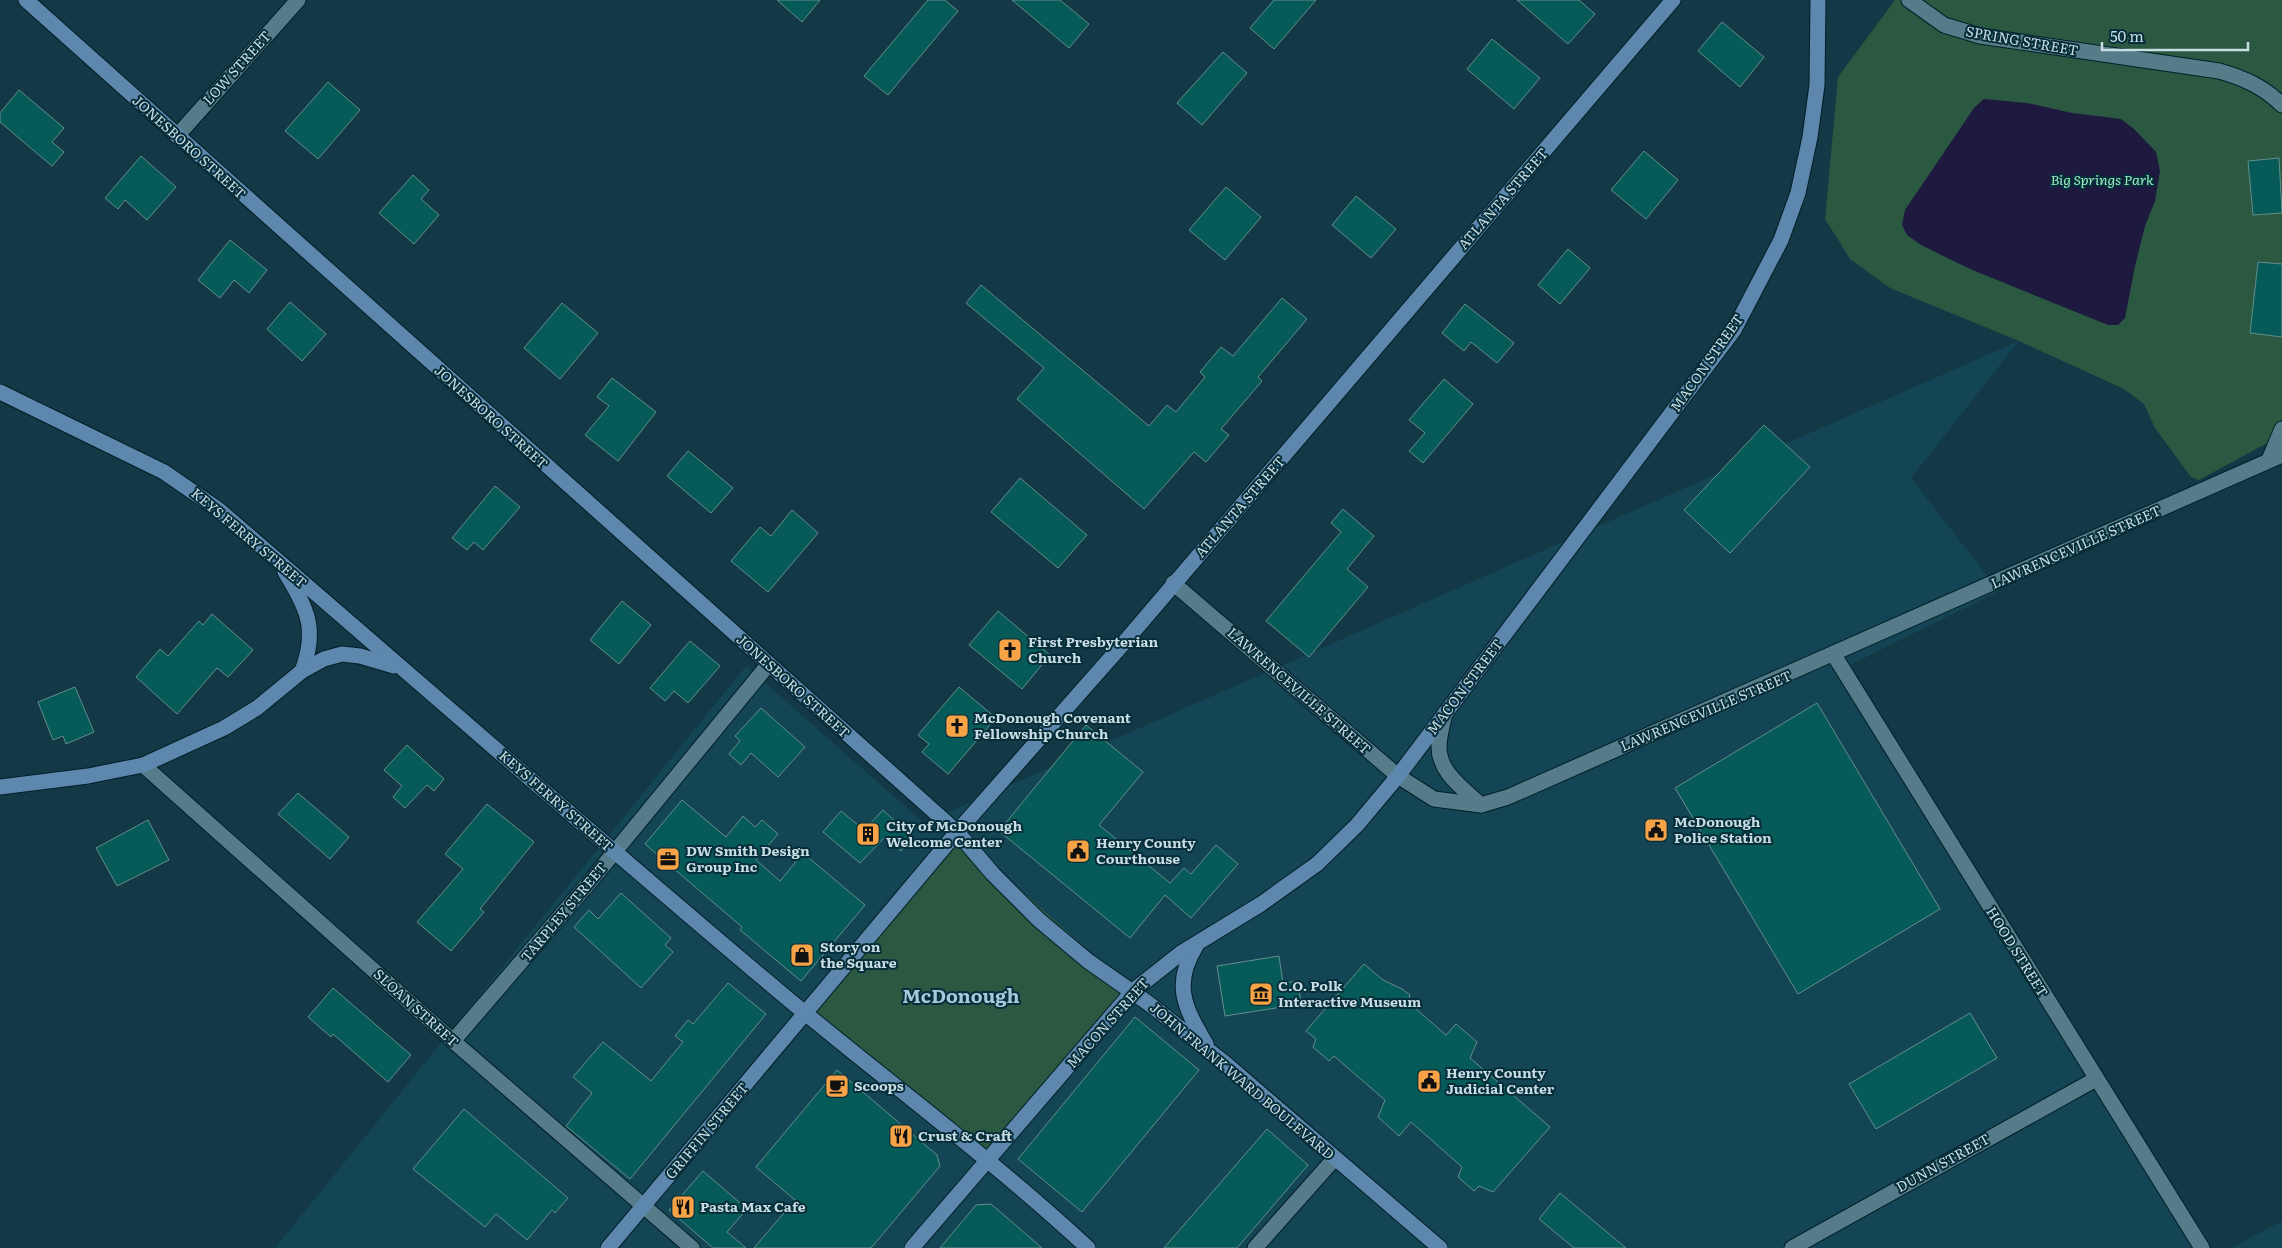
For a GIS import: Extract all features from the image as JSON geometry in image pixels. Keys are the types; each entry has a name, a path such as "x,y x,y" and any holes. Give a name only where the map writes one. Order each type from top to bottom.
{"main road":[{"name":"JONESBORO STREET","path":"26,0 957,832"},
{"name":"ATLANTA STREET","path":"806,1014 957,832 1173,583 1667,2"},
{"name":"MACON STREET","path":"912,1248 1133,991 1147,978 1198,942 1261,904 1317,864 1357,825 1398,776 1734,330 1781,240 1798,193 1810,137 1817,85 1820,3"},
{"name":"KEYS FERRY STREET","path":"0,392 164,472 219,510 614,852 806,1014 988,1161 1088,1248"},
{"path":"277,560 304,606 310,624 310,652 302,671"},
{"path":"0,787 88,776 143,765 224,728 257,708 302,671 324,659 342,654 360,656 402,668"},
{"name":"JOHN FRANK WARD BOULEVARD","path":"957,832 993,874 1040,920 1088,961 1133,991 1210,1051 1440,1248"},
{"path":"1198,942 1186,963 1184,993 1187,1011 1210,1051"},
{"name":"GRIFFIN STREET","path":"608,1248 806,1014"}],"street":[{"name":"LOW STREET","path":"177,136 298,0"},
{"name":"SPRING STREET","path":"1909,0 1944,25 1980,36 2220,71 2245,78 2270,93 2282,105"},
{"path":"2275,457 2282,429"},
{"name":"LAWRENCEVILLE STREET","path":"1173,583 1398,776 1434,799 1481,805 1508,797 1834,655 2222,484 2275,457"},
{"name":"HOOD STREET","path":"1834,655 2202,1248"},
{"name":"TARPLEY STREET","path":"453,1041 614,852 768,664"},
{"path":"1445,713 1439,747 1443,766 1453,780 1481,805"},
{"name":"SLOAN STREET","path":"143,765 453,1041 692,1248"},
{"name":"DUNN STREET","path":"1792,1248 2096,1079"},
{"path":"1255,1248 1335,1158"}],"shaded area":[{"path":"1984,99 2027,103 2072,113 2121,119 2134,129 2156,152 2160,171 2155,201 2145,226 2125,318 2118,325 2108,325 1970,269 1921,245 1907,235 1902,225 1905,210 1974,108"},
{"path":"2019,341 1911,478 1999,591 1846,667 2193,1248 275,1248 746,666 924,823"},
{"path":"2282,1221 2282,1248 2231,1248"}],"green space":[{"name":"Big Springs Park","path":"1895,0 2282,0 2282,435 2199,480 2191,477 2155,428 2144,404 2124,389 2019,341 1890,288 1850,259 1825,219 1838,77"},
{"path":"957,832 1133,991 988,1161 806,1014"}],"building":[{"path":"777,0 820,0 802,22"},
{"path":"928,0 945,0 958,11 888,95 864,76"},
{"path":"1012,0 1060,0 1089,24 1069,48"},
{"path":"1274,0 1316,0 1274,49 1250,28"},
{"path":"1517,0 1579,0 1595,14 1568,44"},
{"path":"1722,22 1764,57 1740,87 1698,51"},
{"path":"1492,39 1540,78 1514,109 1467,69"},
{"path":"1223,52 1247,73 1202,125 1177,103"},
{"path":"328,82 360,110 318,159 285,131"},
{"path":"19,90 64,128 52,142 64,152 52,166 0,122 0,113"},
{"path":"1644,151 1678,180 1646,219 1611,190"},
{"path":"141,156 176,187 147,220 125,200 118,209 105,198"},
{"path":"2279,158 2282,213 2253,215 2248,161"},
{"path":"413,175 429,190 421,199 439,215 414,244 379,213"},
{"path":"1226,187 1261,217 1225,260 1189,230"},
{"path":"1356,196 1396,229 1371,258 1332,225"},
{"path":"230,240 267,270 249,293 234,280 220,298 198,280"},
{"path":"1568,249 1590,268 1560,304 1538,285"},
{"path":"2258,262 2282,264 2282,337 2250,333"},
{"path":"981,285 1149,426 1167,405 1176,412 1205,377 1200,372 1221,347 1233,356 1282,298 1307,319 1258,377 1262,381 1221,429 1229,435 1206,462 1194,452 1144,509 1017,399 1044,368 966,303"},
{"path":"290,302 326,334 302,361 267,329"},
{"path":"562,303 598,333 560,379 524,348"},
{"path":"1465,304 1514,343 1497,363 1471,342 1464,351 1442,333"},
{"path":"612,378 656,412 618,461 585,435 609,406 597,397"},
{"path":"1444,379 1473,404 1423,463 1409,451 1425,433 1409,420"},
{"path":"1764,425 1810,467 1730,553 1684,510"},
{"path":"688,451 733,488 711,513 667,476"},
{"path":"1020,478 1087,535 1058,568 991,512"},
{"path":"495,486 520,507 483,550 474,542 467,550 452,538"},
{"path":"1343,509 1374,536 1347,569 1368,587 1309,657 1266,621 1341,532 1331,523"},
{"path":"792,510 818,533 768,592 731,561 760,527 771,536"},
{"path":"622,601 651,625 619,664 590,640"},
{"name":"First Presbyterian Church","path":"998,611 1050,655 1022,689 969,645"},
{"path":"212,614 253,650 228,677 217,668 177,714 136,677 160,649 168,656 199,621 203,625"},
{"path":"690,641 720,666 688,703 674,691 665,701 650,688"},
{"path":"75,687 94,732 66,744 63,736 53,740 38,702"},
{"name":"McDonough Covenant Fellowship Church","path":"959,687 996,718 948,774 922,752 929,744 918,735"},
{"path":"1817,703 1940,909 1798,994 1675,788"},
{"path":"761,708 805,747 778,777 751,753 741,765 729,754 740,741 735,736"},
{"name":"Henry County Courthouse","path":"1086,725 1143,772 1099,825 1170,883 1184,868 1191,874 1216,845 1238,864 1191,918 1165,895 1130,938 999,831"},
{"path":"407,745 444,779 434,791 427,785 405,808 393,797 402,786 384,770"},
{"path":"298,793 349,837 330,859 278,814"},
{"path":"682,800 726,837 743,816 755,827 762,820 778,834 756,860 780,881 803,853 865,905 801,981 740,930 742,927 645,844"},
{"path":"487,804 534,842 480,909 484,912 451,951 417,922 463,869 445,854"},
{"name":"City of McDonough Welcome Center","path":"883,810 913,838 901,851 885,837 860,863 823,832 841,811 864,830"},
{"path":"148,820 169,860 117,886 96,848"},
{"path":"621,893 671,938 665,945 673,952 641,988 574,927 589,910 598,919"},
{"name":"C.O. Polk Interactive Museum","path":"1279,956 1283,983 1298,981 1301,1004 1225,1016 1217,966"},
{"name":"Henry County Judicial Center","path":"1364,964 1383,980 1410,995 1408,1002 1446,1035 1456,1024 1477,1042 1470,1058 1550,1127 1493,1192 1479,1186 1474,1191 1458,1177 1462,1167 1411,1122 1399,1136 1378,1117 1385,1100 1334,1056 1329,1061 1313,1047 1316,1039 1306,1031"},
{"path":"728,983 766,1014 630,1179 566,1126 592,1093 573,1077 603,1042 651,1081 683,1042 675,1036 688,1020 693,1024"},
{"path":"333,988 411,1055 388,1082 333,1034 331,1037 308,1017"},
{"path":"1970,1013 1997,1058 1876,1129 1849,1084"},
{"path":"1135,1017 1199,1070 1082,1212 1018,1159"},
{"path":"837,1070 937,1155 940,1166 871,1248 754,1248 795,1200 756,1167"},
{"path":"464,1109 568,1198 555,1213 552,1210 527,1240 496,1214 485,1227 413,1169"},
{"path":"1267,1129 1308,1165 1237,1248 1164,1248"},
{"path":"703,1171 747,1209 727,1232 746,1248 713,1248 669,1210"},
{"path":"1560,1193 1626,1248 1574,1248 1539,1219"},
{"path":"991,1204 1042,1248 940,1248 976,1205"}],"place":[{"name":"First Presbyterian Church","path":"1010,650"},
{"name":"McDonough Covenant Fellowship Church","path":"957,726"},
{"name":"McDonough Police Station","path":"1656,830"},
{"name":"City of McDonough Welcome Center","path":"868,834"},
{"name":"Henry County Courthouse","path":"1078,851"},
{"name":"DW Smith Design Group Inc","path":"668,859"},
{"name":"Story on the Square","path":"802,955"},
{"name":"C.O. Polk Interactive Museum","path":"1261,994"},
{"name":"Henry County Judicial Center","path":"1429,1081"},
{"name":"Scoops","path":"837,1086"},
{"name":"Crust & Craft","path":"901,1136"},
{"name":"Pasta Max Cafe","path":"683,1207"}],"district":[{"name":"McDonough","path":"961,996"}]}
